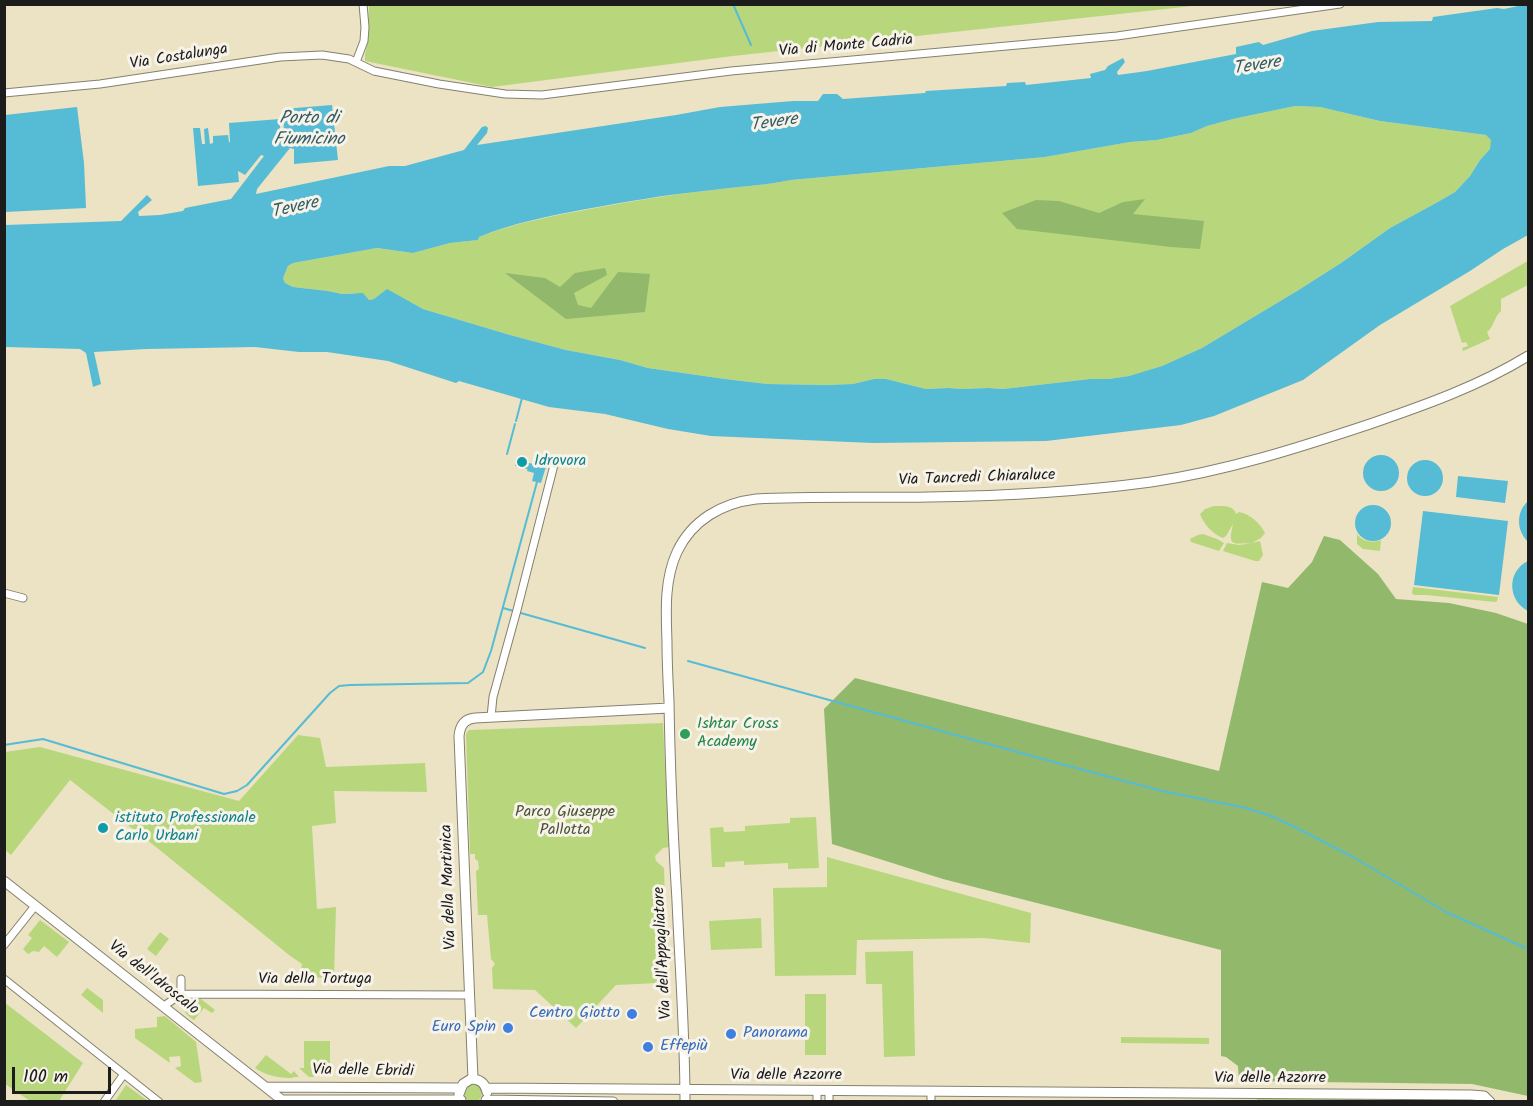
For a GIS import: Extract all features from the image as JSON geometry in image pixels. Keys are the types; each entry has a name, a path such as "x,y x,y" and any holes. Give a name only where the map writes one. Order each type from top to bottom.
{"street":[{"path":"356,62 364,41 363,4"},
{"name":"Via di Monte Cadria","path":"356,62 374,70 460,88 505,94 542,95 731,71 1117,36 1340,4"},
{"name":"Via Costalunga","path":"4,93 100,84 288,56 327,55 356,62"},
{"name":"Via Tancredi Chiaraluce","path":"672,802 666,613 669,574 677,552 687,536 703,519 718,509 756,499 1017,494 1118,486 1194,475 1272,456 1412,409 1478,383 1528,356"},
{"path":"491,717 493,696 517,613 554,465"},
{"path":"4,593 23,598"},
{"name":"Via della Martinica","path":"473,1079 459,731 464,722 470,718 669,708"},
{"name":"Via dell'Appagliatore","path":"672,802 685,1101"},
{"name":"Via dell'Idroscalo","path":"4,881 283,1101"},
{"path":"4,945 36,906"},
{"path":"4,979 159,1101"},
{"path":"164,1006 181,994 181,979"},
{"name":"Via della Tortuga","path":"181,994 470,995"},
{"path":"104,1101 124,1074"},
{"path":"462,1101 459,1094 460,1088 464,1082 473,1079 481,1082 486,1088 485,1101 613,1101"},
{"name":"Via delle Ebridi","path":"266,1087 460,1088"},
{"path":"318,1087 319,1100"},
{"path":"389,1088 389,1100"},
{"path":"486,1088 685,1090"},
{"path":"543,1089 543,1101"},
{"path":"608,1089 608,1101"},
{"name":"Via delle Azzorre","path":"685,1090 817,1096 829,1091 931,1097 1377,1098 1480,1095 1490,1101"},
{"path":"829,1091 829,1101"},
{"name":"Via delle Ebridi","path":"283,1101 462,1101"}],"green space":[{"path":"369,4 1202,5 733,56 492,87 365,61"},
{"path":"1295,106 1320,107 1380,121 1486,135 1492,140 1490,149 1455,192 1390,228 1341,263 1202,348 1162,366 1129,376 1003,389 926,389 886,379 853,384 767,384 648,368 620,360 566,350 423,309 387,290 369,300 356,293 342,294 293,287 285,283 283,278 288,266 293,263 377,248 413,253 450,243 478,240 479,237 493,232 534,220 633,201 791,180 1045,157 1130,142 1157,140 1191,133 1233,119"},
{"path":"1145,199 1133,214 1204,221 1200,249 1017,229 1002,213 1036,200 1059,201 1099,213 1123,202"},
{"path":"1528,262 1528,285 1501,299 1501,311 1487,332 1490,339 1463,351 1462,348 1468,346 1466,342 1462,343 1450,306"},
{"path":"605,268 607,275 574,293 578,305 591,308 618,272 650,274 645,312 566,319 505,273 545,278 560,287 575,273"},
{"path":"1214,506 1228,507 1236,514 1239,512 1251,517 1265,533 1252,543 1235,543 1231,540 1233,524 1223,538 1215,534 1200,514 1205,509"},
{"path":"1203,534 1224,543 1219,551 1191,542 1190,539"},
{"path":"1357,534 1368,541 1381,540 1380,551 1363,549 1357,544"},
{"path":"1324,536 1340,540 1378,574 1396,599 1449,603 1496,613 1528,624 1528,1096 1472,1084 1239,1081 1238,1066 1221,1056 1221,950 943,879 832,844 824,709 855,678 1219,771 1262,582 1288,588 1312,562"},
{"path":"1260,541 1263,555 1259,561 1223,551 1227,543 1239,545"},
{"path":"1413,587 1498,597 1495,602 1414,595"},
{"name":"Parco Giuseppe Pallotta","path":"663,723 669,847 663,848 655,856 656,861 664,868 665,908 654,908 657,983 616,985 576,1028 535,990 493,989 492,968 495,964 491,959 487,915 478,915 476,871 479,869 478,861 475,859 475,854 470,854 466,734 469,730"},
{"path":"298,735 320,738 326,767 425,763 427,792 334,791 336,823 312,826 317,909 336,907 334,978 300,977 302,964 70,780 11,855 5,850 5,752 40,747 239,801"},
{"path":"816,817 819,868 788,869 788,863 744,865 744,861 725,862 725,867 712,867 710,828 723,827 724,832 745,831 745,826 790,823 790,818"},
{"path":"827,857 1031,913 1030,943 984,938 857,940 856,975 775,976 773,888 827,887"},
{"path":"761,918 762,948 711,950 709,921"},
{"path":"40,920 69,942 57,957 44,946 39,952 33,951 28,954 23,949 32,938 28,935"},
{"path":"160,932 169,939 156,956 147,949"},
{"path":"913,951 915,1056 884,1057 882,984 866,984 865,952"},
{"path":"87,988 103,1000 103,1013 81,995"},
{"path":"805,994 826,994 826,1055 805,1055"},
{"path":"194,999 201,999 215,1010 212,1013 204,1008 194,1020 187,1015 185,1007"},
{"path":"4,1002 83,1063 59,1101 30,1101 5,1084"},
{"path":"165,1016 196,1042 202,1082 195,1083 175,1068 181,1066 180,1056 169,1057 170,1063 135,1038 135,1029 157,1027 157,1017"},
{"path":"1121,1037 1209,1038 1209,1044 1121,1043"},
{"path":"304,1041 330,1041 330,1063 318,1066 314,1077 309,1077 299,1068 304,1068"},
{"path":"266,1055 291,1074 294,1071 299,1077 273,1076 255,1068"},
{"path":"473,1084 479,1087 482,1093 479,1099 473,1102 467,1099 464,1093 467,1087"},
{"path":"126,1085 148,1101 115,1101"},
{"path":"1257,1097 1362,1098 1362,1101 1257,1100"}],"water":[{"path":"1528,5 1528,235 1380,325 1303,380 1214,416 1181,425 1046,441 873,443 711,436 668,429 605,414 549,407 459,381 456,383 388,361 327,352 299,352 255,347 94,352 101,384 93,387 86,353 80,349 5,347 5,225 121,221 147,195 152,200 138,212 139,216 183,211 185,208 231,199 264,156 261,155 245,175 238,171 239,182 198,186 193,128 200,128 202,144 205,144 204,129 208,128 210,144 213,143 213,136 228,135 230,142 229,123 280,119 280,130 284,131 283,109 332,105 338,160 294,164 294,149 290,148 257,189 256,194 389,166 405,166 464,150 482,127 486,126 487,133 477,145 720,107 818,101 823,94 837,94 843,99 1006,86 1007,83 1025,82 1026,85 1091,78 1090,74 1105,70 1123,58 1125,62 1117,72 1118,75 1236,54 1236,47 1259,42 1263,45 1312,31 1378,22 1432,21 1433,17","holes":["1295,106 1320,107 1380,121 1486,135 1491,140 1490,149 1455,192 1390,228 1341,263 1202,348 1162,366 1129,376 1003,389 926,389 886,379 853,384 767,384 648,368 620,360 566,350 423,309 387,289 369,300 363,293 342,294 293,287 285,283 283,278 288,266 293,263 377,248 413,253 450,243 478,240 479,237 492,232 531,220 630,201 791,180 1045,157 1130,142 1157,140 1191,133 1233,119"]},
{"path":"77,107 84,163 86,208 5,212 5,115"},
{"path":"1381,455 1394,460 1399,473 1394,486 1381,491 1368,486 1363,473 1368,460"},
{"path":"536,457 548,460 541,483 532,481 534,473 527,471 529,463 534,464"},
{"path":"1425,460 1438,465 1443,478 1438,491 1425,496 1412,491 1407,478 1412,465"},
{"path":"1458,476 1508,481 1505,503 1456,497"},
{"path":"1528,501 1528,542 1521,532 1519,521 1521,510"},
{"path":"1373,505 1386,510 1391,523 1386,536 1373,541 1360,536 1355,523 1360,510"},
{"path":"1423,511 1508,521 1499,595 1414,585"},
{"path":"1528,561 1528,611 1516,600 1512,586 1516,571"}],"waterway":[{"path":"733,4 751,45"},
{"path":"516,421 522,398"},
{"path":"507,454 515,424"},
{"path":"516,465 528,468"},
{"path":"4,745 43,739 224,794 237,791 247,785 330,693 339,686 468,683 483,672 491,651 537,482"},
{"path":"503,608 645,648"},
{"path":"688,661 1162,791 1246,808 1271,816 1353,857 1448,913 1528,949"}],"place":[{"name":"Idrovora","path":"522,462"},
{"name":"Ishtar Cross Academy","path":"685,734"},
{"name":"istituto Professionale Carlo Urbani","path":"103,828"},
{"name":"Centro Giotto","path":"632,1014"},
{"name":"Euro Spin","path":"508,1028"},
{"name":"Panorama","path":"731,1034"},
{"name":"Effepiù","path":"648,1047"}],"water label":[{"name":"Tevere","path":"1257,67"},
{"name":"Tevere","path":"774,124"},
{"name":"Porto di Fiumicino","path":"309,130"},
{"name":"Tevere","path":"295,209"}]}
